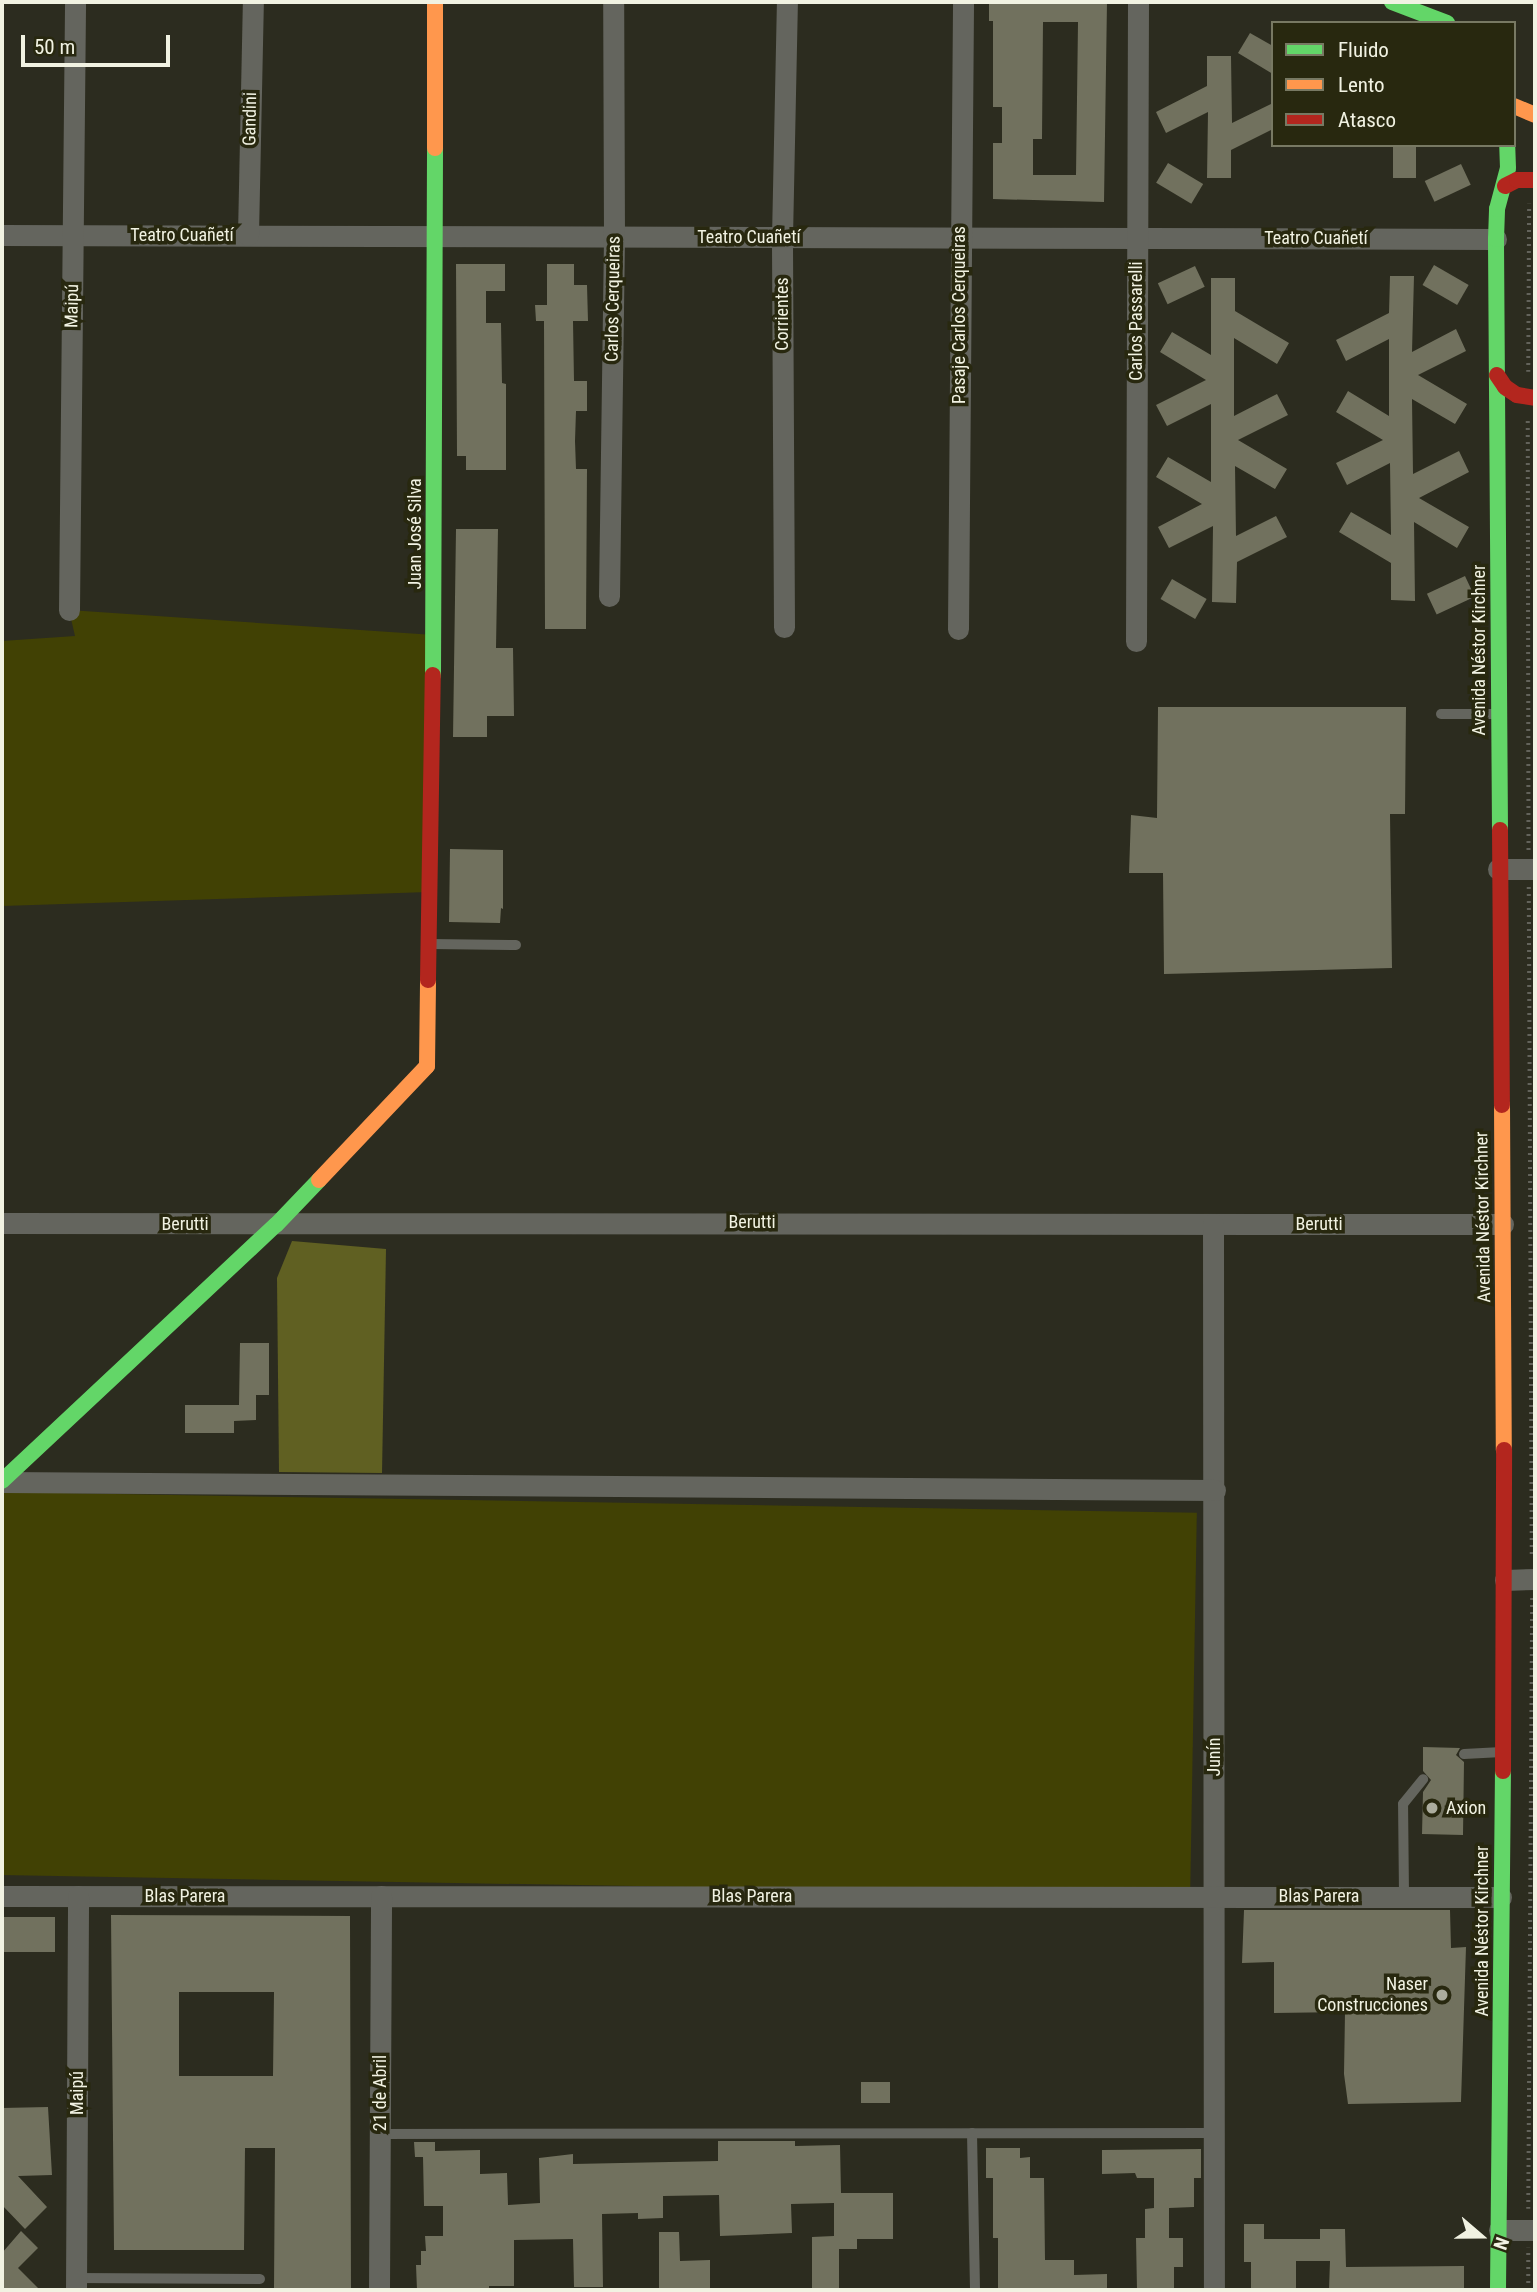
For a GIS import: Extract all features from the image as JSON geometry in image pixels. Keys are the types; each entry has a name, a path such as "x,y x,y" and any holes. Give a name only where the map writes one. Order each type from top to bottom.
{"main road":[{"name":"Juan José Silva","path":"276,1225 426,1066 434,635 435,2"},
{"path":"1392,2 1442,21"},
{"path":"1516,107 1535,115"},
{"name":"Avenida Néstor Kirchner","path":"1498,2290 1505,1580 1498,869 1496,239 1497,209 1508,168 1507,147"},
{"path":"1505,186 1517,180 1532,179"},
{"path":"1497,375 1505,387 1531,398"},
{"path":"2,1482 276,1225"}],"street":[{"name":"Maipú","path":"69,610 75,2"},
{"name":"Gandini","path":"248,235 253,2"},
{"name":"Carlos Cerqueiras","path":"609,596 614,236 613,2"},
{"name":"Corrientes","path":"784,627 782,237 787,2"},
{"name":"Pasaje Carlos Cerqueiras","path":"958,629 963,2"},
{"name":"Carlos Passarelli","path":"1136,641 1138,2"},
{"name":"Teatro Cuañetí","path":"2,235 1496,239"},
{"path":"1498,869 1532,869"},
{"name":"Berutti","path":"2,1223 276,1225 393,1221 1503,1224"},
{"name":"Junín","path":"1213,1224 1214,2290"},
{"path":"2,1482 1215,1490"},
{"path":"1505,1580 1534,1579"},
{"name":"Blas Parera","path":"2,1896 1501,1897"},
{"name":"Maipú","path":"76,2284 78,1896"},
{"name":"21 de Abril","path":"379,2290 380,1896"},
{"path":"1499,2230 1532,2230"}],"lane":[{"path":"1441,714 1499,714"},
{"path":"428,944 516,945"},
{"path":"1464,1754 1502,1752"},
{"path":"1404,1895 1403,1804 1423,1779"},
{"path":"972,2133 975,2290"},
{"path":"379,2134 1214,2133"},
{"path":"76,2284 260,2279"}],"path":[{"path":"1528,2290 1532,2230 1534,1579 1532,179"}],"shaded area":[{"path":"69,610 434,635 429,892 2,906 2,641 75,636"},
{"path":"292,1241 386,1249 382,1473 279,1472 277,1278"},
{"path":"3,1492 1197,1513 1190,1896 2,1875"}],"building":[{"path":"989,2 1107,2 1104,202 993,199 993,143 1002,143 1002,107 993,107 993,21 989,21","holes":["1043,22 1078,22 1076,175 1033,175 1033,139 1042,139"]},
{"path":"1250,33 1271,45 1271,73 1238,53"},
{"path":"1207,56 1231,56 1232,123 1271,104 1271,130 1231,150 1231,178 1207,178 1208,112 1166,133 1156,112 1207,86"},
{"path":"1393,147 1416,147 1416,178 1393,178"},
{"path":"1168,163 1203,184 1191,204 1156,183"},
{"path":"1461,164 1471,185 1434,202 1425,181"},
{"path":"456,264 505,264 505,291 486,291 486,323 501,323 502,383 506,384 506,470 466,470 466,456 457,456"},
{"path":"547,264 574,264 574,285 587,285 588,321 573,321 574,381 587,381 587,411 576,411 575,441 576,469 587,469 586,629 545,629 544,321 536,321 535,305 547,305"},
{"path":"1434,265 1469,285 1457,305 1422,285"},
{"path":"1195,266 1205,287 1168,304 1158,283"},
{"path":"1390,276 1414,276 1412,352 1456,329 1466,351 1418,375 1467,404 1455,424 1412,399 1413,474 1459,451 1469,472 1419,498 1469,527 1457,548 1414,522 1415,601 1391,600 1391,563 1339,532 1351,512 1391,535 1390,463 1347,485 1336,463 1383,440 1336,412 1348,391 1389,416 1389,339 1346,361 1336,340 1389,313"},
{"path":"1211,278 1235,278 1235,311 1289,343 1277,364 1234,338 1234,416 1277,394 1288,415 1238,440 1287,469 1275,489 1235,466 1236,536 1276,516 1287,537 1237,562 1236,603 1212,602 1213,526 1169,548 1158,527 1202,504 1156,477 1168,457 1211,482 1211,404 1167,426 1156,405 1206,380 1160,352 1172,332 1211,355"},
{"path":"456,529 498,529 496,648 513,648 514,716 487,716 487,737 453,737"},
{"path":"1465,576 1475,597 1437,615 1427,594"},
{"path":"1172,579 1207,599 1195,619 1160,599"},
{"path":"1158,707 1406,707 1405,814 1390,814 1392,968 1164,974 1163,873 1129,873 1131,815 1157,818"},
{"path":"450,849 503,850 503,909 501,908 500,923 449,922"},
{"path":"240,1343 269,1343 269,1395 256,1395 256,1420 234,1421 234,1433 185,1433 185,1405 239,1405"},
{"path":"1423,1747 1460,1748 1456,1755 1464,1762 1463,1835 1422,1834 1423,1792 1431,1780 1423,1771"},
{"path":"1244,1910 1450,1910 1451,1948 1466,1947 1461,2102 1348,2104 1344,2074 1345,2012 1274,2013 1274,1962 1242,1963"},
{"path":"111,1915 350,1916 351,2290 274,2290 275,2148 245,2148 244,2250 114,2250","holes":["179,1992 274,1992 273,2076 179,2076"]},
{"path":"2,1917 55,1917 55,1952 2,1952"},
{"path":"861,2082 890,2082 890,2103 861,2103"},
{"path":"48,2107 52,2175 18,2176 47,2207 25,2229 2,2205 2,2108"},
{"path":"718,2141 795,2141 795,2146 840,2145 841,2193 893,2193 893,2239 857,2239 857,2249 839,2249 839,2290 812,2290 812,2237 834,2236 834,2203 791,2204 792,2233 720,2236 719,2195 663,2196 663,2218 638,2219 638,2213 602,2214 603,2287 574,2287 573,2239 514,2240 514,2286 489,2286 489,2290 417,2290 416,2265 421,2265 421,2251 426,2251 425,2236 443,2236 443,2206 424,2206 423,2157 415,2157 414,2142 435,2142 435,2151 480,2150 480,2174 507,2173 508,2205 540,2203 539,2158 573,2154 573,2164 718,2161"},
{"path":"986,2148 1020,2148 1020,2158 1030,2157 1030,2178 1044,2178 1045,2260 1074,2260 1074,2275 1107,2274 1107,2290 998,2290 998,2238 993,2238 993,2178 986,2178"},
{"path":"1201,2149 1201,2178 1194,2178 1194,2207 1169,2208 1169,2238 1183,2238 1183,2267 1174,2267 1174,2290 1137,2290 1136,2238 1145,2238 1145,2209 1154,2208 1154,2178 1137,2178 1135,2173 1102,2174 1102,2150"},
{"path":"1244,2224 1264,2224 1264,2239 1320,2239 1320,2229 1345,2229 1346,2267 1464,2266 1464,2290 1329,2290 1330,2261 1296,2261 1296,2290 1251,2290 1251,2262 1244,2262"},
{"path":"21,2231 38,2248 18,2268 40,2290 2,2290 2,2253"},
{"path":"659,2232 679,2232 680,2261 710,2260 710,2290 659,2290"}],"traffic: fast":[{"path":"1392,2 1442,21"},
{"path":"1500,830 1496,239 1497,209 1508,168 1507,147"},
{"path":"433,675 435,148"},
{"path":"2,1481 276,1225 319,1180"},
{"path":"1498,2290 1503,1771"}],"traffic: slow":[{"path":"435,2 435,148"},
{"path":"1516,107 1535,115"},
{"path":"319,1180 427,1066 428,980"},
{"path":"1502,1105 1504,1450"}],"traffic: jam":[{"path":"1505,186 1517,180 1535,180"},
{"path":"1497,375 1505,387 1517,395 1535,398"},
{"path":"428,980 433,675"},
{"path":"1500,830 1502,1105"},
{"path":"1503,1771 1504,1450"}],"place":[{"name":"Axion","path":"1432,1808"},
{"name":"Naser Construcciones","path":"1442,1995"}]}
